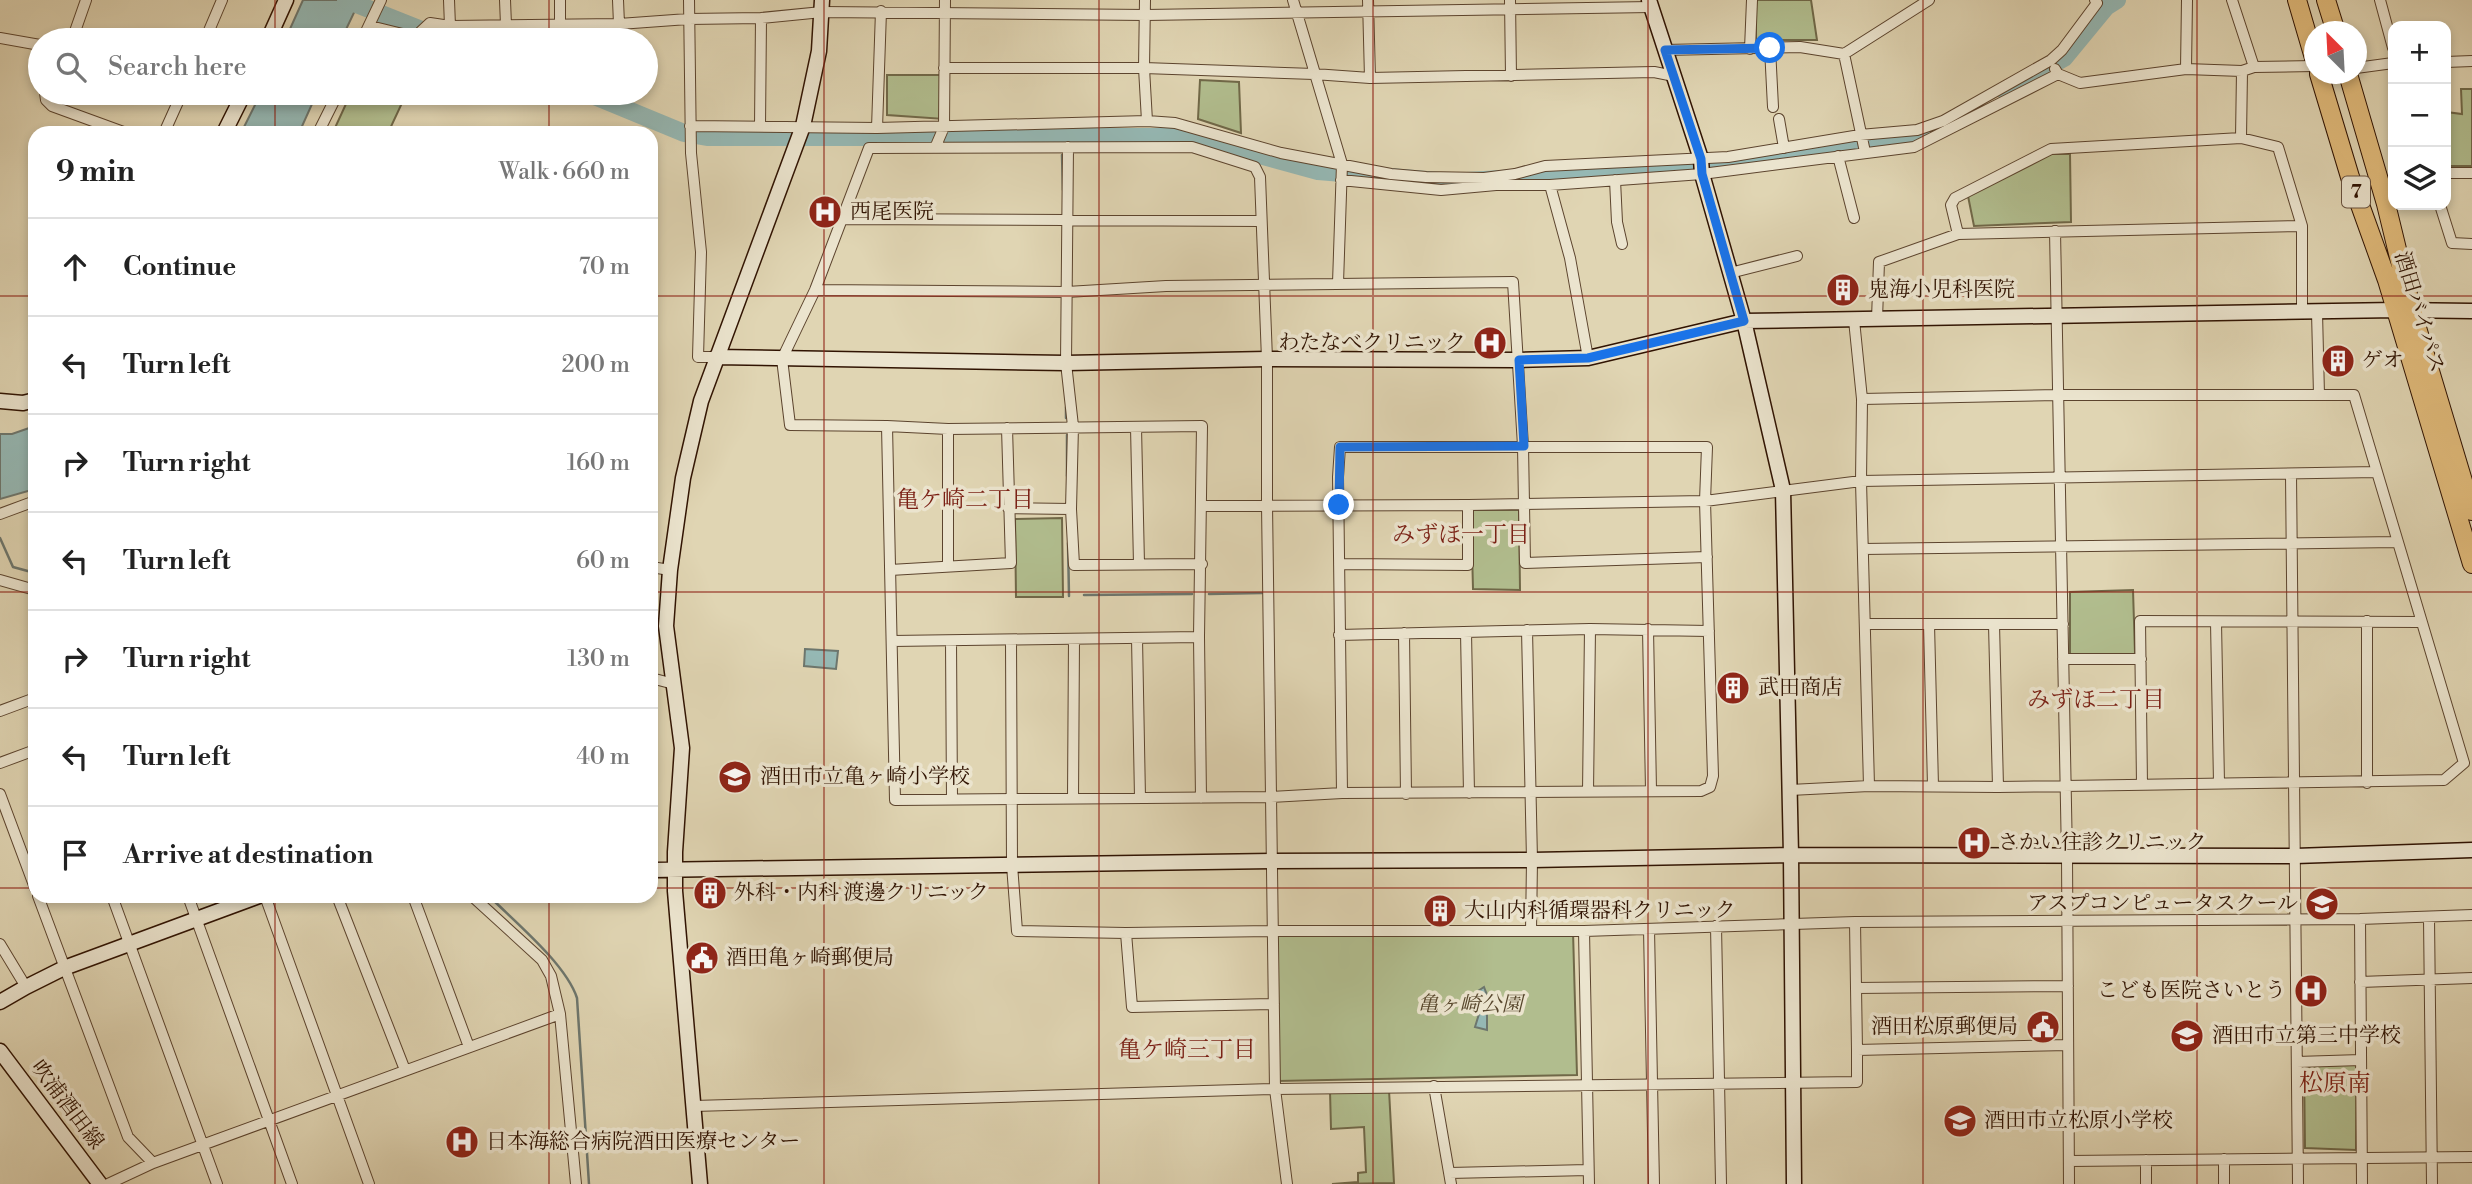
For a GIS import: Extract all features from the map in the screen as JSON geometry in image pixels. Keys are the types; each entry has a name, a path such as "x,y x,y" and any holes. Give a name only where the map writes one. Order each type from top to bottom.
{"highway":[{"path":"2297,0 2304,23"},
{"path":"2326,0 2333,21"},
{"name":"酒田バイパス","path":"2322,84 2350,177 2404,310 2472,511"},
{"name":"酒田バイパス","path":"2351,84 2386,204 2404,310 2472,564"}],"street":[{"path":"76,28 86,0"},
{"path":"210,28 222,0"},
{"path":"273,28 286,0"},
{"path":"378,28 370,26 381,0"},
{"path":"449,0 450,26"},
{"path":"505,0 506,25"},
{"path":"560,0 560,26"},
{"path":"618,0 619,24"},
{"path":"689,0 690,126 701,252 698,357 1066,363 1267,359 1519,360 1588,358 1744,321 2472,311"},
{"path":"935,148 944,127 945,0"},
{"path":"1145,0 1144,68 1147,121"},
{"path":"1293,0 1342,164 1338,284"},
{"path":"1368,0 1370,78"},
{"path":"1749,48 1752,0"},
{"path":"1665,50 1800,47 1844,54 1929,0"},
{"path":"690,126 877,128 1147,121 1175,123 1281,153 1391,174 1426,177 1484,177 1515,174 1545,166 1701,167 1728,157 1860,135 1917,130 1943,121 2051,60 2062,50 2097,4 2095,0"},
{"path":"2186,69 2188,0"},
{"path":"2232,0 2254,66"},
{"path":"2380,0 2388,30"},
{"path":"425,28 430,23 450,26 560,26 761,18 822,6 881,11 1146,15 1369,12 1510,5 1650,3 1701,167 1744,321 1783,490 1790,790 1794,1184"},
{"path":"1510,5 1511,76"},
{"path":"701,1184 675,871 682,748 666,626 670,570 686,465 701,401 803,126 819,51 822,6"},
{"path":"877,128 881,11"},
{"path":"760,126 761,18"},
{"path":"0,38 28,43"},
{"path":"1770,48 1773,107"},
{"path":"1844,54 1865,152"},
{"path":"2051,60 2057,74 2080,83 2186,69 2242,71 2254,66 2304,66"},
{"path":"2451,62 2472,61"},
{"path":"2367,67 2388,65"},
{"path":"944,68 1144,68 1370,78 1654,72 1674,76"},
{"path":"2241,138 2242,71"},
{"path":"1341,180 1441,190 1496,185 1550,185 1615,180 1701,167 1914,147 2057,74"},
{"path":"50,105 107,126"},
{"path":"167,126 177,105"},
{"path":"228,126 238,105"},
{"path":"322,126 332,105"},
{"path":"1779,119 1784,148"},
{"path":"1958,234 1951,205 1955,198 2051,149 2241,138 2278,147 2302,226 2302,312"},
{"path":"1200,798 1202,426 948,429 790,425 782,359 815,290 869,148 1192,146 1255,167 1260,177 1267,359 1275,1089 1287,1184"},
{"path":"1068,147 1066,363 1073,426 1071,509 1074,565 1202,564"},
{"path":"1838,156 1854,218"},
{"path":"2451,173 2472,173"},
{"path":"1615,180 1617,222 1622,244"},
{"path":"1550,185 1570,258 1588,358"},
{"path":"2442,210 2452,243 2472,244"},
{"path":"841,219 1261,221"},
{"path":"1877,319 1880,262 1958,234 2302,226"},
{"path":"2055,231 2067,857 2069,1184"},
{"path":"1730,273 1797,256"},
{"path":"815,290 1067,292 1166,286 1513,282 1524,446 1525,563 1707,558"},
{"path":"2317,312 2319,395"},
{"path":"1854,320 1862,399 1861,481 1869,786"},
{"path":"1790,790 1869,786 2294,784 2444,780 2464,763 2354,395 2058,395 1862,399"},
{"path":"0,401 28,402"},
{"path":"887,426 895,800 1588,792 1702,790 1710,787 1713,776 1705,500 1707,447 1340,447 1342,793"},
{"path":"1136,427 1139,564"},
{"path":"890,570 1011,563 1007,428"},
{"path":"948,429 948,567"},
{"path":"1202,506 1524,505 1705,500 1861,481 2377,472"},
{"path":"2291,475 2298,1184"},
{"path":"0,514 28,504"},
{"path":"1339,564 1468,565 1468,505"},
{"path":"1008,508 1071,509"},
{"path":"1863,549 2398,542"},
{"path":"658,568 670,570"},
{"path":"0,580 28,588"},
{"path":"2142,785 2140,621 2421,622"},
{"path":"2367,621 2367,783"},
{"path":"2216,622 2219,783"},
{"path":"1865,624 2063,624"},
{"path":"1929,624 1933,786"},
{"path":"1994,624 1998,787"},
{"path":"1339,635 1590,629 1709,631"},
{"path":"1588,792 1590,629"},
{"path":"1648,629 1651,790"},
{"path":"1527,630 1531,931"},
{"path":"1466,632 1469,793"},
{"path":"1404,633 1406,794"},
{"path":"892,642 1199,637"},
{"path":"1137,638 1139,798"},
{"path":"1073,799 1074,639"},
{"path":"1011,640 1012,865 1017,931 1584,931 1791,923 2360,919 2472,915"},
{"path":"951,641 953,800"},
{"path":"2063,659 2141,659"},
{"path":"658,680 674,684"},
{"path":"0,711 28,701"},
{"path":"0,763 28,753"},
{"path":"0,794 28,869"},
{"path":"658,870 1791,855 2295,856 2472,850"},
{"path":"41,903 128,1137 153,1163"},
{"path":"115,903 217,1184"},
{"path":"191,903 292,1184"},
{"path":"0,1002 64,968 239,903"},
{"path":"268,903 369,1184"},
{"path":"340,903 405,1070"},
{"path":"416,903 469,1047"},
{"path":"479,903 542,960 557,994 576,1184"},
{"path":"2429,918 2432,1184"},
{"path":"2360,919 2362,1184"},
{"path":"694,1106 1275,1089 1857,1082 1855,922"},
{"path":"1716,926 1721,1184"},
{"path":"1649,929 1654,1184"},
{"path":"1584,931 1589,1184"},
{"path":"1126,933 1132,1007 1274,1004"},
{"path":"0,943 26,986"},
{"path":"2360,982 2472,978"},
{"path":"1856,988 2068,986"},
{"path":"100,1183 560,1014"},
{"path":"1857,1050 2068,1045"},
{"name":"吹浦酒田線","path":"0,1051 100,1183"},
{"path":"2297,1062 2361,1060"},
{"path":"1434,1086 1451,1184"},
{"path":"2069,1161 2472,1157"},
{"path":"2224,1159 2224,1184"},
{"path":"2146,1160 2146,1184"},
{"path":"1449,1172 1588,1170"}],"green space":[{"path":"1756,0 1811,0 1817,40 1756,40"},
{"path":"887,75 941,75 944,119 887,115"},
{"path":"1200,80 1239,82 1241,133 1198,119"},
{"path":"2461,89 2472,89 2472,166 2451,166 2451,113 2462,114"},
{"path":"345,105 401,105 391,126 336,126"},
{"path":"2051,154 2070,154 2071,222 1974,226 1968,196"},
{"path":"1471,510 1519,510 1520,590 1473,589"},
{"path":"1062,518 1063,597 1016,597 1015,519"},
{"path":"2133,590 2135,654 2070,654 2070,592"},
{"name":"亀ヶ崎公園","path":"1573,931 1577,1075 1278,1081 1277,934"},
{"path":"2357,1064 2356,1150 2305,1148 2304,1067"},
{"path":"1389,1090 1394,1183 1332,1184 1358,1182 1358,1173 1366,1172 1364,1127 1331,1129 1330,1091"}],"water":[{"path":"303,0 360,0 347,28 290,28"},
{"path":"255,105 312,105 302,126 244,126"},
{"path":"28,428 28,491 0,499 0,434 12,434"},
{"path":"805,649 838,651 836,669 804,666"},
{"path":"1484,987 1487,995 1487,1030 1475,1027 1479,1014 1478,991"}],"waterway":[{"path":"346,0 417,28"},
{"path":"2005,91 2064,58 2106,7 2117,0"},
{"path":"616,105 684,133 707,137 1193,137 1318,171 1450,182 1724,166 1850,143 1895,139 1936,130 1962,115"},
{"path":"1062,155 1063,190"},
{"path":"1066,407 1066,418"},
{"path":"1067,435 1067,476"},
{"path":"0,538 13,567 28,571"},
{"path":"1068,543 1069,596"},
{"path":"1209,594 1262,593"},
{"path":"1084,595 1192,594"},
{"path":"496,903 551,958 562,971 577,998 589,1184"}],"place":[{"name":"西尾医院","path":"825,212"},
{"name":"鬼海小児科医院","path":"1843,290"},
{"name":"わたなべクリニック","path":"1490,343"},
{"name":"ゲオ","path":"2338,361"},
{"name":"武田商店","path":"1733,688"},
{"name":"酒田市立亀ヶ崎小学校","path":"735,777"},
{"name":"さかい往診クリニック","path":"1974,843"},
{"name":"外科・内科 渡邊クリニック","path":"710,893"},
{"name":"アスプコンピュータスクール","path":"2322,904"},
{"name":"大山内科循環器科クリニック","path":"1440,911"},
{"name":"酒田亀ヶ崎郵便局","path":"702,958"},
{"name":"こども医院さいとう","path":"2311,991"},
{"name":"酒田松原郵便局","path":"2043,1027"},
{"name":"酒田市立第三中学校","path":"2187,1036"},
{"name":"酒田市立松原小学校","path":"1960,1121"},
{"name":"日本海総合病院酒田医療センター","path":"462,1142"}],"district":[{"name":"亀ケ崎二丁目","path":"965,500"},
{"name":"みずほ一丁目","path":"1461,535"},
{"name":"みずほ二丁目","path":"2096,700"},
{"name":"亀ケ崎三丁目","path":"1187,1050"},
{"name":"松原南","path":"2335,1084"}],"route":[{"path":"1339,505 1340,447 1524,446 1519,360 1588,358 1744,321 1702,174 1701,159 1665,50 1770,48"}]}
